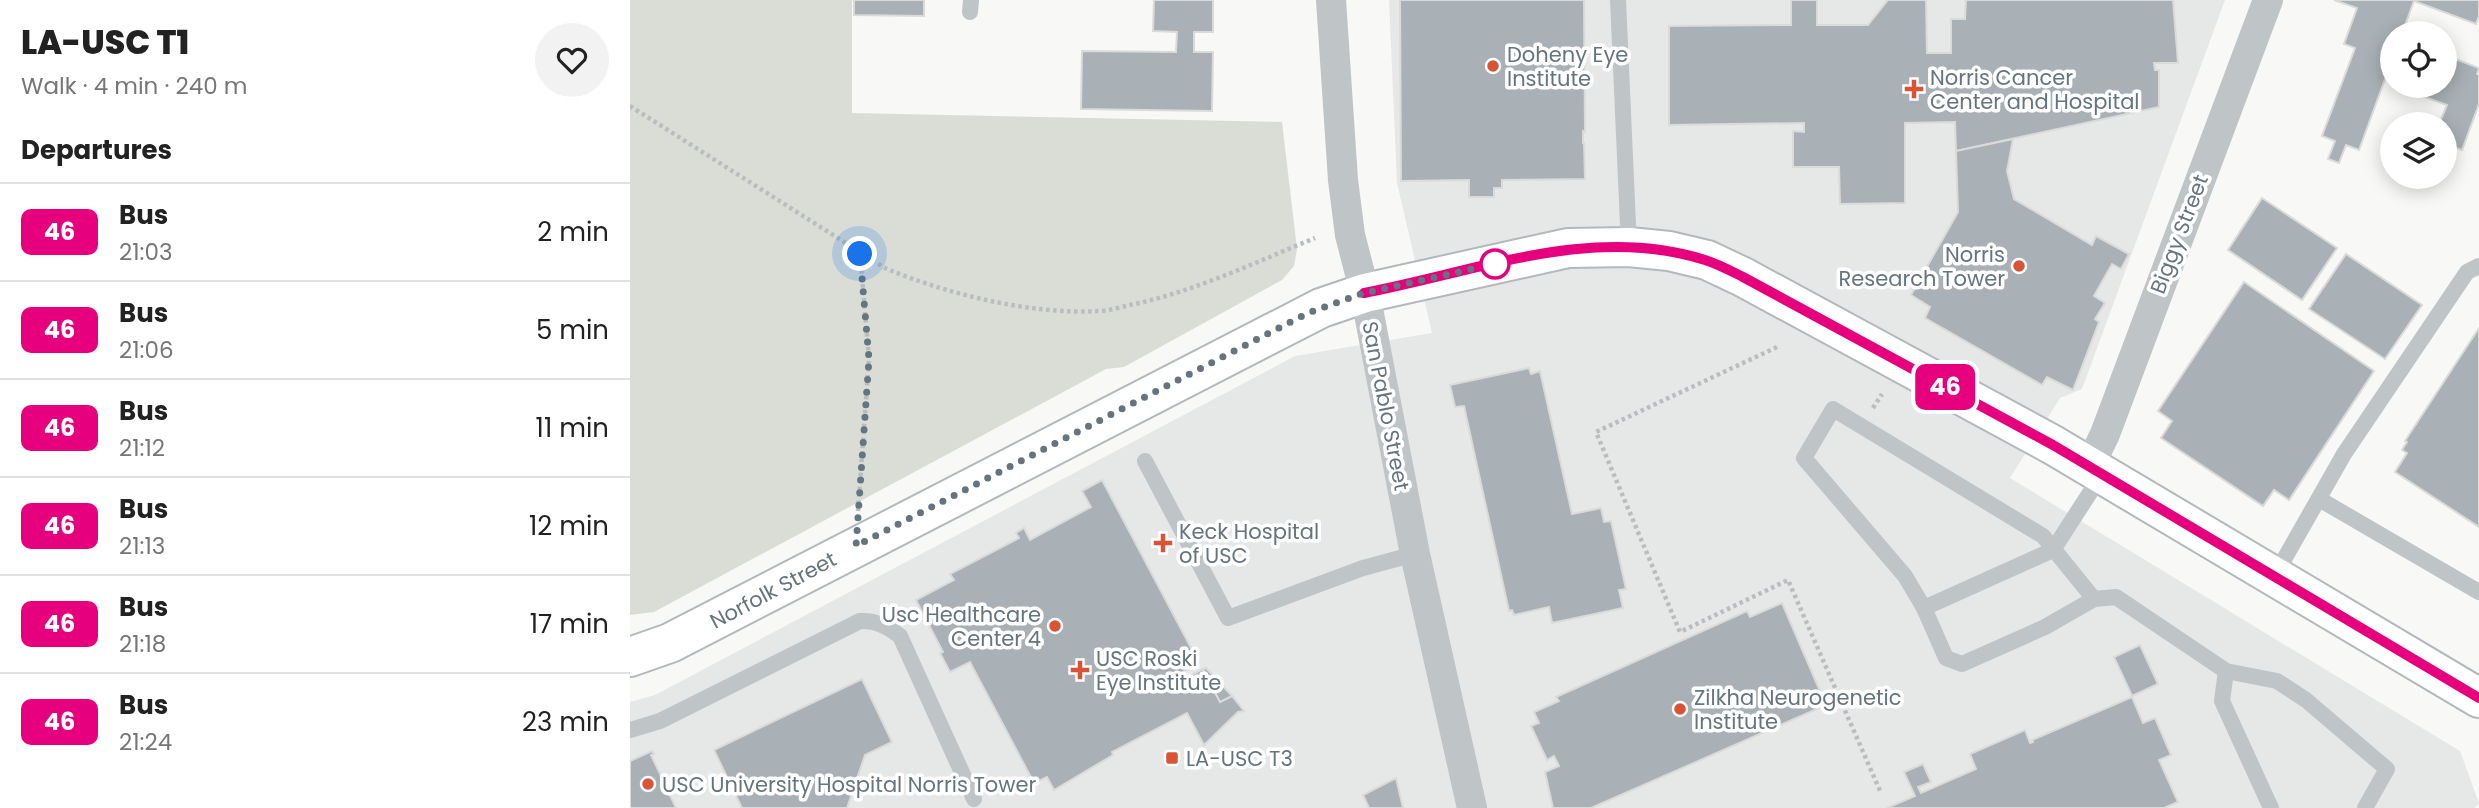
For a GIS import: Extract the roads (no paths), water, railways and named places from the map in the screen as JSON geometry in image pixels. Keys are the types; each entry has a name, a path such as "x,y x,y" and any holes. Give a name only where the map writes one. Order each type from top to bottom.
{"street":[{"name":"San Pablo Street","path":"1331,0 1343,180 1350,235 1364,293 1415,555 1472,808"},
{"name":"Biggy Street","path":"2095,471 2105,434 2268,0"},
{"name":"Norfolk Street","path":"630,657 670,643 1308,313 1364,293 1568,248 1629,247 1669,251 1707,260 1743,277 2053,445 2479,698"}],"lane":[{"path":"1618,0 1629,247"},
{"path":"2274,577 2344,454 2467,272 2479,266"},
{"path":"2094,599 2043,536 1833,409 1804,458 1905,576 1924,608 1946,658 1962,664 2045,626 2094,599 2116,597 2226,671 2277,681 2306,700 2387,769 2365,808"},
{"path":"1145,461 1228,618 1363,568 1415,555"},
{"path":"1924,608 2053,550 2095,471"},
{"path":"2319,499 2479,593"},
{"path":"630,730 660,721 860,621 869,620 900,636 974,799"},
{"path":"2226,671 2222,701 2270,808"}],"place":[{"name":"Doheny Eye Institute","path":"1493,66"},
{"name":"Norris Cancer Center and Hospital","path":"1914,89"},
{"name":"Norris Research Tower","path":"2019,266"},
{"name":"Keck Hospital of USC","path":"1163,543"},
{"name":"Usc Healthcare Center 4","path":"1055,626"},
{"name":"USC Roski Eye Institute","path":"1080,670"},
{"name":"Zilkha Neurogenetic Institute","path":"1680,709"},
{"name":"LA-USC T3","path":"1172,758"},
{"name":"USC University Hospital Norris Tower","path":"648,784"}]}
